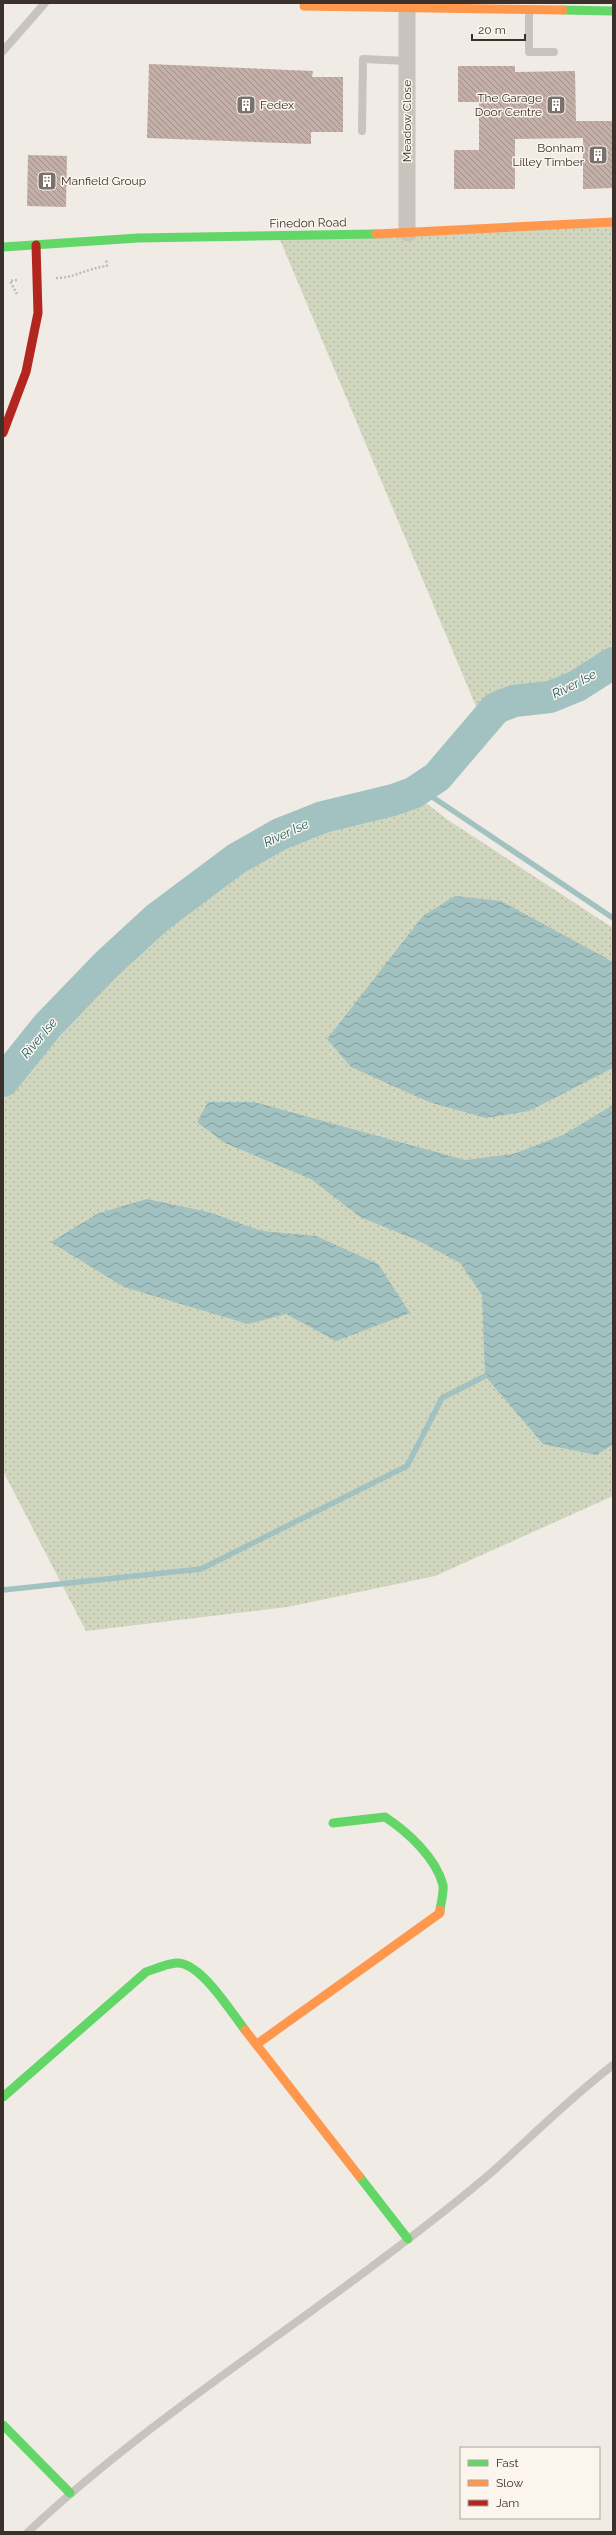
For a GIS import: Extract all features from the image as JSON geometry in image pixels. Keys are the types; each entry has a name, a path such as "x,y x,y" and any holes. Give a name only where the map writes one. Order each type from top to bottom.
{"street":[{"path":"304,6 373,6 407,9 529,11 613,11"},
{"name":"Meadow Close","path":"407,9 407,233"},
{"name":"Finedon Road","path":"3,247 138,238 407,233 613,222"},
{"path":"3,433 26,372 38,313 36,245"},
{"path":"257,2044 440,1913 443,1886 428,1857 406,1831 385,1817 333,1823"},
{"path":"3,2098 146,1972 176,1963 190,1965 202,1976 257,2044 408,2239"},
{"path":"3,2425 70,2493"}],"lane":[{"path":"3,52 44,3"},
{"path":"529,11 529,52 554,52"},
{"path":"362,131 363,59 408,61"},
{"path":"28,2532 70,2493 140,2437 408,2239 491,2173 583,2088 613,2065"}],"green space":[{"path":"613,222 613,663 577,686 550,697 515,701 496,708 483,723 278,235"},
{"path":"413,793 448,820 613,928 613,1496 435,1576 287,1607 86,1631 3,1471 3,1081 48,1025 107,964 157,918 236,859 280,834 323,817 393,800"}],"water":[{"path":"455,896 501,901 613,962 613,1068 529,1111 486,1118 429,1102 351,1067 327,1039 423,916"},
{"path":"208,1102 254,1102 465,1160 513,1154 563,1135 613,1105 613,1445 596,1455 543,1444 485,1376 482,1295 460,1263 417,1240 360,1217 311,1179 225,1143 197,1122"},
{"path":"147,1199 208,1212 262,1231 316,1236 378,1264 410,1313 336,1341 286,1314 248,1324 124,1287 51,1242 99,1213"}],"building":[{"name":"Fedex","path":"149,64 313,71 312,77 343,77 343,132 311,132 311,144 147,138"},
{"path":"458,66 515,66 515,72 575,71 576,121 613,121 613,188 583,189 583,138 515,139 515,189 454,189 454,150 479,150 479,102 458,102"},
{"name":"Manfield Group","path":"28,155 67,156 66,207 27,206"}],"waterway":[{"name":"River Ise","path":"3,1081 48,1025 107,964 157,918 236,859 280,834 323,817 393,800 413,793 437,777 496,708 514,701 550,697 577,686 613,663"},
{"path":"419,788 613,918"},
{"path":"3,1590 201,1569 407,1466 442,1398 485,1376"}],"traffic: fast":[{"path":"563,10 613,11"},
{"path":"3,247 138,238 376,234"},
{"path":"333,1823 385,1817 403,1830 420,1846 434,1865 439,1875 443,1885 440,1910"},
{"path":"3,2097 146,1972 168,1964 176,1963 185,1965 195,1970 214,1989 245,2030"},
{"path":"359,2176 408,2239"},
{"path":"3,2425 70,2493"}],"traffic: slow":[{"path":"304,6 563,10"},
{"path":"376,234 613,222"},
{"path":"257,2044 440,1913 440,1910"},
{"path":"245,2030 359,2176"}],"traffic: jam":[{"path":"3,433 26,372 38,313 36,245"}],"place":[{"name":"Fedex","path":"246,105"},
{"name":"The Garage Door Centre","path":"556,105"},
{"name":"Bonham Lilley Timber","path":"598,155"},
{"name":"Manfield Group","path":"47,181"}]}
